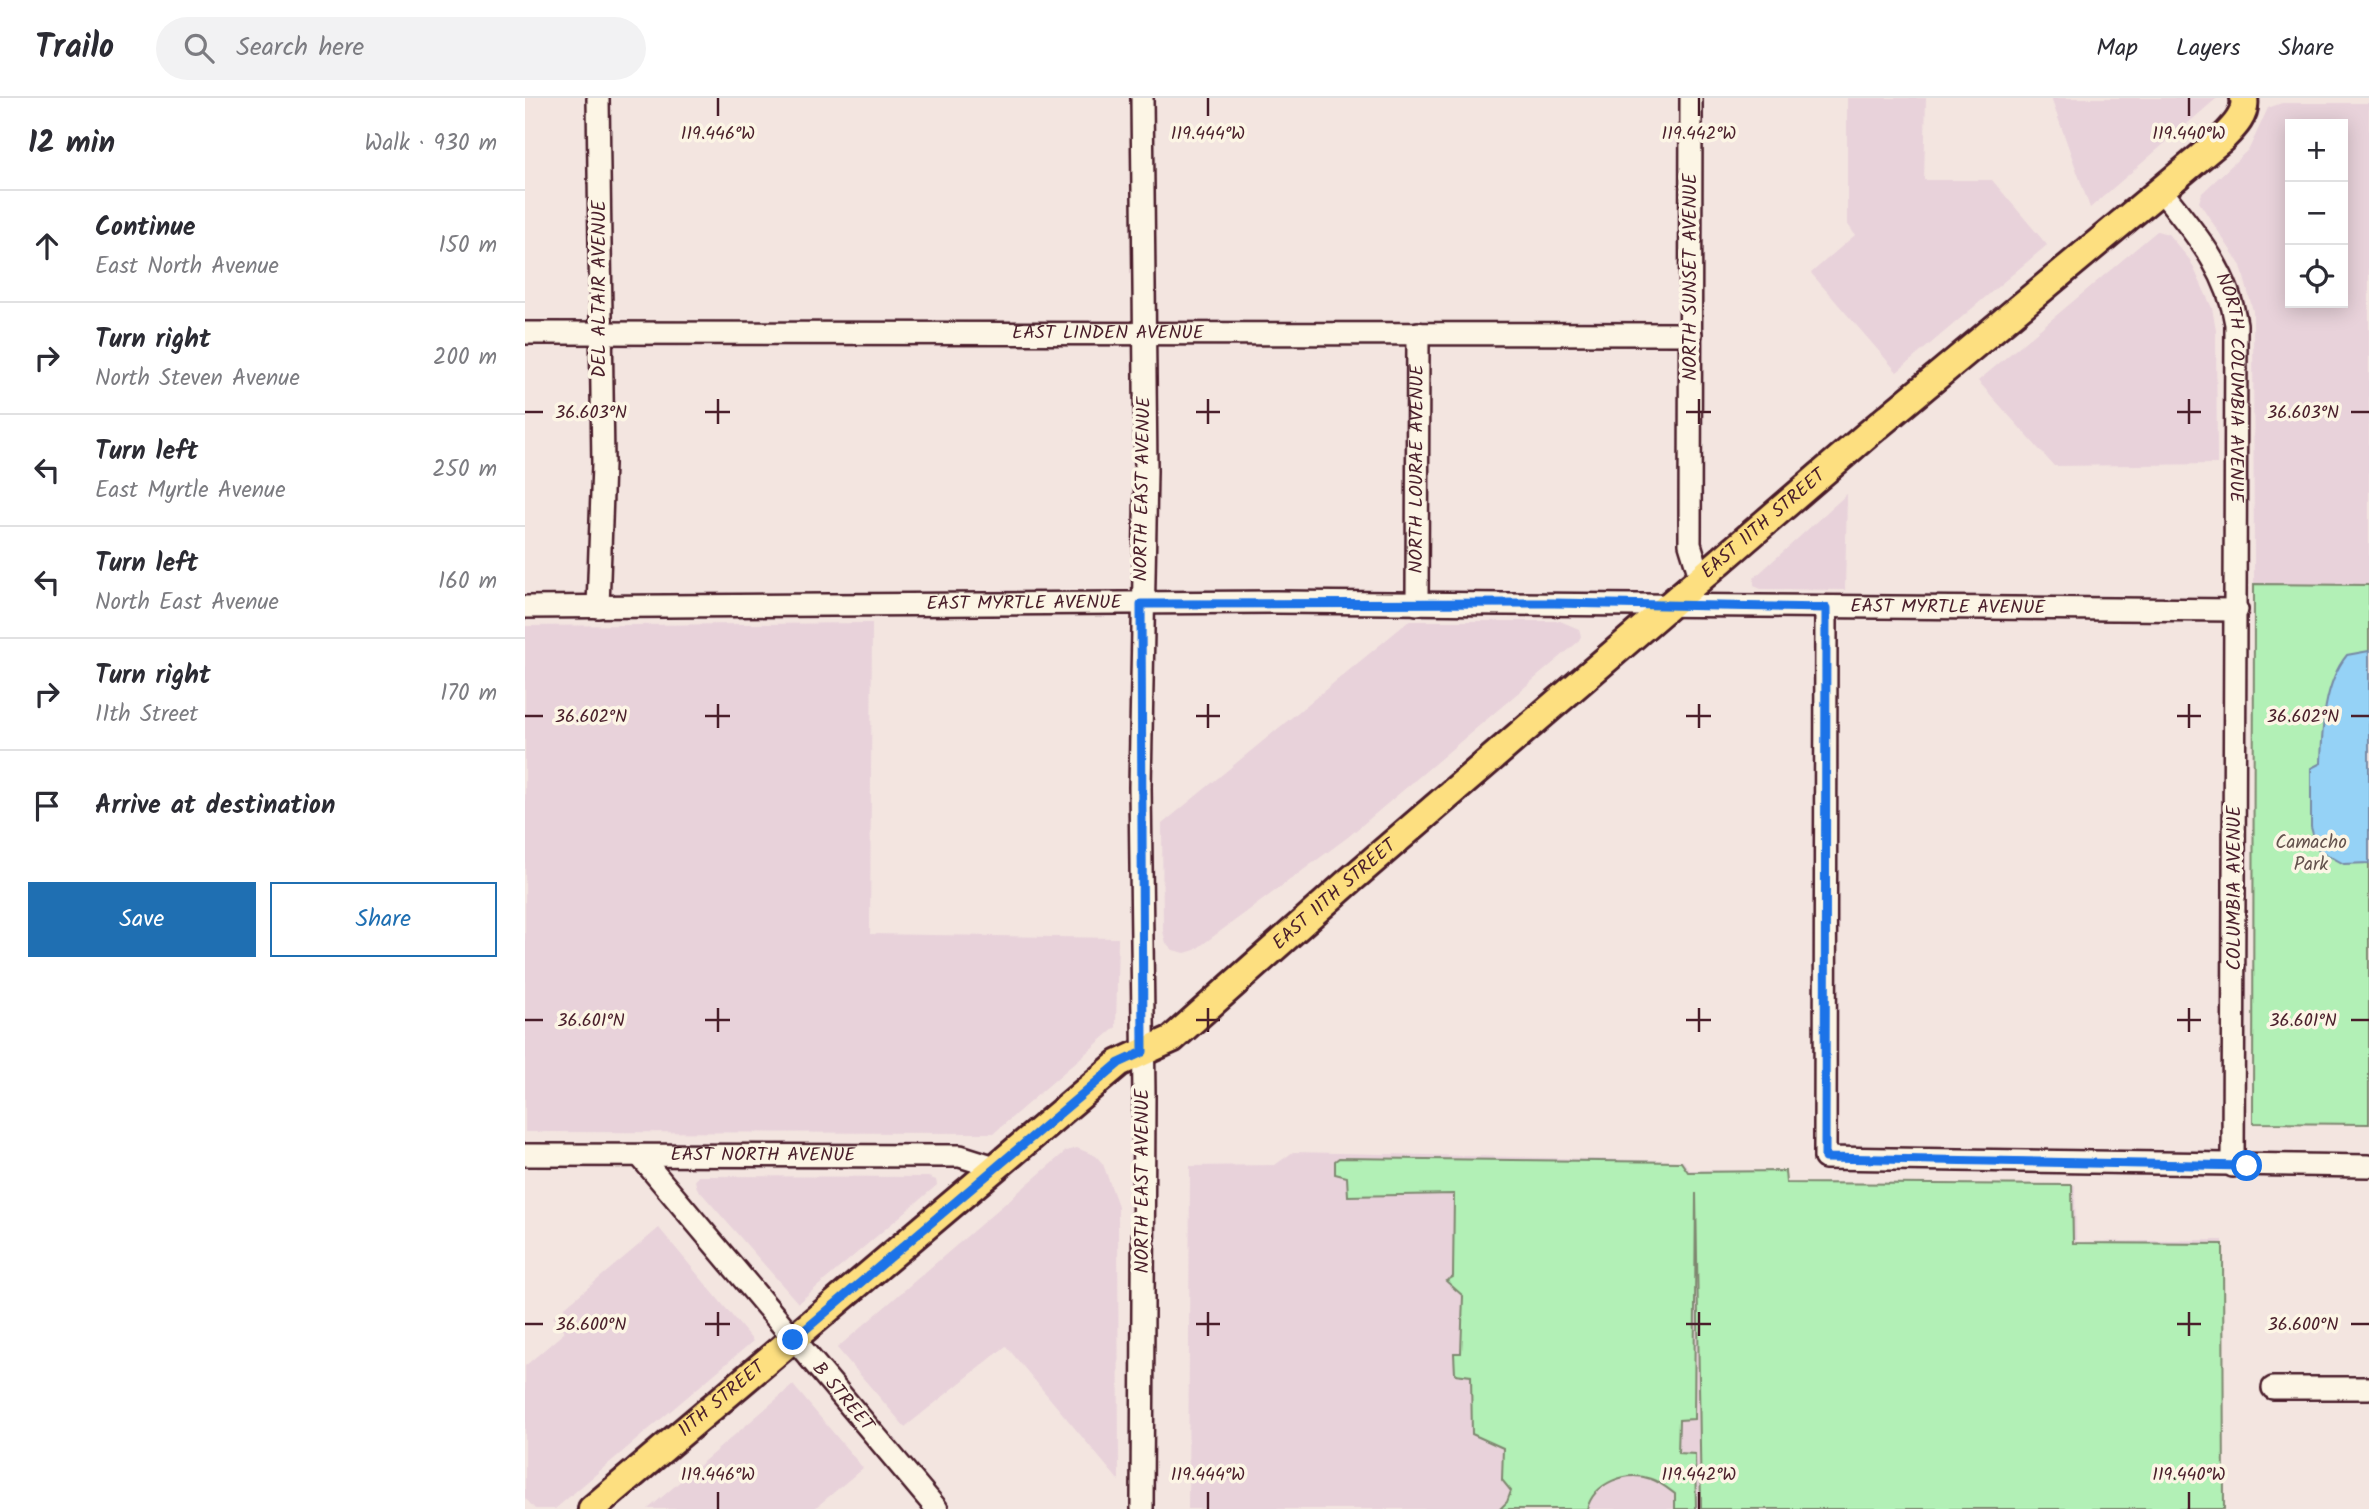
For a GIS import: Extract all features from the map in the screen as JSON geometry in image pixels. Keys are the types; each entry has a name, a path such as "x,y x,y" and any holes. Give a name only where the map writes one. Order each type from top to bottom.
{"main road":[{"name":"EAST 11TH STREET","path":"1143,1052 1171,1040 1346,884 1961,355 2222,139 2237,123 2245,105 2244,98"},
{"name":"11TH STREET","path":"592,1509 1119,1063 1143,1052"}],"street":[{"name":"DEL ALTAIR AVENUE","path":"598,98 599,333 603,464 598,607"},
{"name":"NORTH EAST AVENUE","path":"1142,98 1142,332 1146,471 1141,604 1142,1509"},
{"name":"NORTH SUNSET AVENUE","path":"1691,98 1690,544 1702,580"},
{"name":"NORTH COLUMBIA AVENUE","path":"2160,189 2209,252 2233,305 2237,337 2237,610"},
{"name":"EAST LINDEN AVENUE","path":"525,333 1691,334"},
{"name":"NORTH LOURAE AVENUE","path":"1416,604 1418,333"},
{"name":"EAST MYRTLE AVENUE","path":"525,607 1416,604 2237,610"},
{"path":"1826,608 1825,1158 2369,1166"},
{"name":"COLUMBIA AVENUE","path":"2233,1166 2237,610"},
{"name":"EAST NORTH AVENUE","path":"525,1155 960,1156 998,1168"},
{"name":"B STREET","path":"640,1156 937,1509"},
{"path":"2273,1388 2369,1388"}],"shaded area":[{"path":"1847,98 1926,98 1924,180 1992,180 2047,245 1897,372 1811,273 1855,235 1847,223"},
{"path":"2051,98 2217,98 2090,208"},
{"path":"2282,103 2369,103 2369,585 2254,584 2253,311 2241,266 2199,202 2202,193 2249,149 2268,108"},
{"path":"2157,231 2168,234 2190,260 2212,308 2216,330 2217,464 2054,466 1978,381"},
{"path":"1847,494 1845,590 1761,589 1754,586 1754,578"},
{"path":"1409,621 1560,621 1579,629 1581,636 1578,642 1348,837 1195,950 1185,953 1173,950 1166,943 1163,931 1162,824"},
{"path":"872,623 870,934 1118,938 1116,1027 994,1133 525,1132 525,626"},
{"path":"1077,1148 1096,1156 1103,1164 1118,1206 1119,1481 1006,1346 905,1427 837,1348 1066,1151"},
{"path":"1293,1152 1683,1161 1690,1170 1785,1170 1786,1183 2075,1185 2076,1242 2223,1240 2223,1509 1188,1509 1190,1166 1275,1165"},
{"path":"698,1176 928,1177 936,1180 937,1185 798,1303 697,1188 695,1181"},
{"path":"659,1228 753,1341 555,1509 535,1509 525,1498 525,1366 565,1332 553,1317"},
{"path":"793,1385 863,1468 814,1509 648,1509"}],"green space":[{"name":"Camacho Park","path":"2254,584 2369,585 2369,1124 2253,1123"},
{"path":"1339,1158 1681,1162 1688,1172 1785,1171 1786,1183 2072,1185 2073,1243 2223,1244 2224,1509 1701,1509 1696,1193 1694,1419 1679,1420 1678,1453 1695,1454 1696,1509 1675,1509 1675,1494 1651,1479 1631,1476 1612,1481 1596,1492 1587,1509 1500,1509 1507,1502 1511,1491 1502,1480 1503,1448 1472,1434 1471,1376 1455,1374 1454,1353 1461,1353 1463,1296 1446,1281 1453,1277 1454,1194 1348,1196 1347,1177 1335,1174 1335,1161"}],"water":[{"path":"2369,651 2369,863 2344,864 2317,849 2311,827 2311,768 2321,763 2326,707 2339,666 2347,655"}],"route":[{"path":"793,1340 1119,1063 1143,1052 1141,604 1554,603 1826,608 1825,1158 2247,1166"}]}
